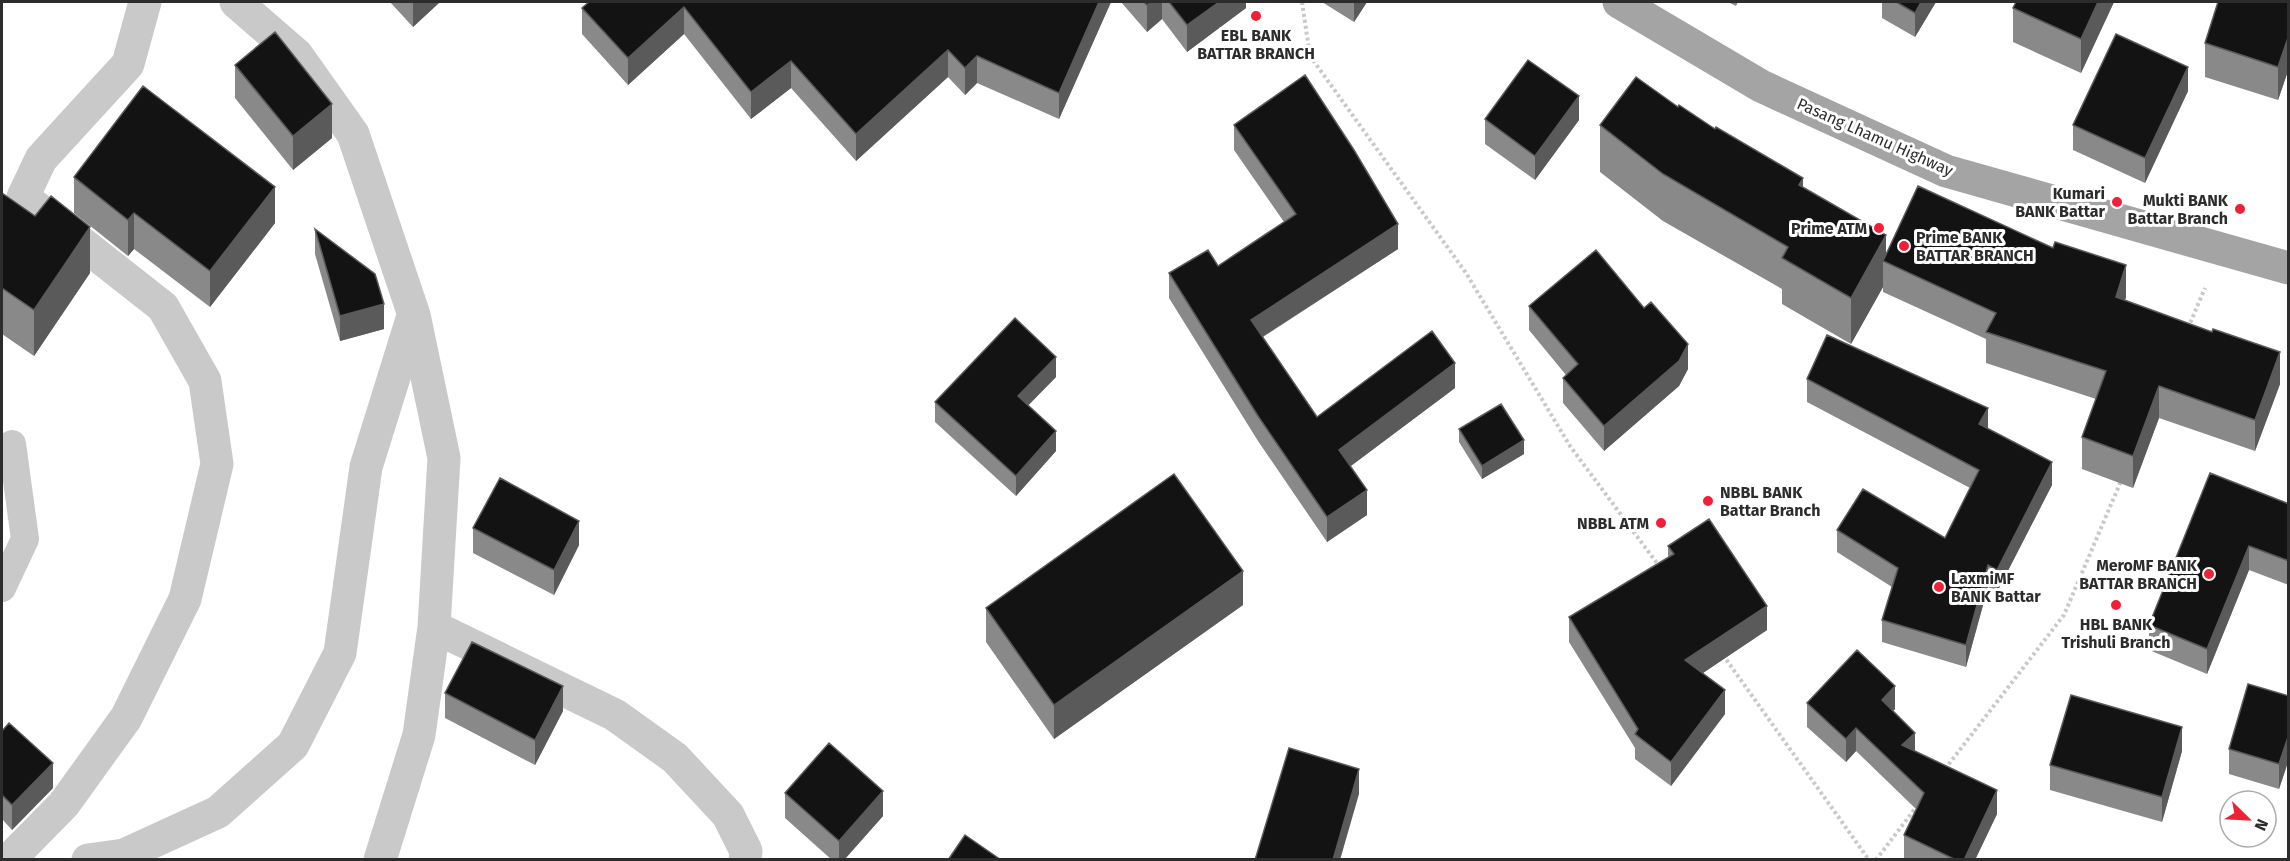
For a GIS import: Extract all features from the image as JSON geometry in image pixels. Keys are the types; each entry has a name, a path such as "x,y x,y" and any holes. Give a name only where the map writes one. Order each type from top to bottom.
{"main road":[{"name":"Pasang Lhamu Highway","path":"1619,2 1761,86 1946,171 2289,268"}],"street":[{"path":"9,860 64,804 126,718 185,598 217,464 205,381 163,307 23,196 41,159 128,64 145,2"},
{"path":"236,2 297,55 353,135 414,315 444,458 434,627 419,735 380,860"},
{"path":"88,860 124,855 218,812 293,745 340,653 366,467 414,315"},
{"path":"434,627 615,715 675,758 728,814 746,851 744,860"}],"lane":[{"path":"2,588 26,539 12,444"}],"path":[{"path":"1302,2 1310,56 1466,273 1570,446 1660,568"},
{"path":"2185,335 2222,249"},
{"path":"1941,775 2064,615 2124,475"},
{"path":"1721,653 1869,860"},
{"path":"1876,860 1920,803"}],"building":[{"path":"589,2 1099,2 1059,93 977,56 965,68 948,50 856,134 791,61 751,92 684,7 628,58 582,8"},
{"path":"1169,2 1219,2 1187,25"},
{"path":"1896,2 1921,2 1915,13"},
{"path":"2016,2 2098,2 2081,39 2013,8"},
{"path":"2218,2 2289,2 2289,35 2278,67 2205,43"},
{"path":"275,32 332,104 293,136 235,65"},
{"path":"2116,34 2188,67 2145,158 2073,125"},
{"path":"1528,60 1579,96 1535,156 1485,119"},
{"path":"1305,75 1354,150 1398,224 1251,320 1317,417 1432,331 1455,363 1339,450 1367,490 1327,517 1258,416 1169,273 1208,250 1218,266 1296,214 1234,125"},
{"path":"1636,77 1678,107 1679,105 1715,129 1716,127 1803,178 1799,185 1886,235 1851,298 1782,258 1788,247 1663,174 1600,125"},
{"path":"143,86 275,187 210,271 134,213 128,220 74,177"},
{"path":"1918,186 2053,248 2055,242 2126,265 2116,297 2212,332 2213,329 2280,352 2255,420 2159,386 2133,456 2082,437 2106,371 1986,332 1996,313 1883,261"},
{"path":"2,193 35,216 51,196 90,227 34,310 2,288"},
{"path":"315,229 375,274 384,304 340,316"},
{"path":"1596,250 1644,308 1651,302 1688,344 1679,361 1604,426 1563,378 1578,364 1529,306"},
{"path":"1015,318 1056,357 1018,396 1056,431 1016,476 935,402"},
{"path":"1827,335 1988,408 1979,424 2052,462 1997,570 1988,565 1966,645 1882,620 1898,568 1837,530 1863,489 1945,538 1979,470 1807,379"},
{"path":"1501,404 1524,440 1482,466 1459,429"},
{"path":"2210,473 2289,504 2289,561 2249,546 2207,649 2149,625"},
{"path":"1174,474 1243,571 1054,705 986,608"},
{"path":"500,478 579,521 554,570 473,528"},
{"path":"1709,519 1767,606 1685,660 1725,690 1671,762 1635,734 1638,729 1569,617 1674,554 1668,546"},
{"path":"472,642 563,686 535,740 445,693"},
{"path":"1857,650 1895,686 1882,700 1915,733 1902,745 1997,790 1964,860 1956,860 1904,835 1924,793 1856,728 1846,739 1807,703"},
{"path":"2248,684 2289,696 2289,734 2279,764 2229,749"},
{"path":"2071,695 2182,727 2162,797 2050,765"},
{"path":"9,723 53,763 12,805 2,795 2,731"},
{"path":"829,743 883,791 839,841 785,793"},
{"path":"1289,748 1359,769 1333,860 1255,860"},
{"path":"965,835 1001,860 948,860"}],"place":[{"name":"EBL BANK BATTAR BRANCH","path":"1256,16"},
{"name":"Kumari BANK Battar","path":"2117,202"},
{"name":"Mukti BANK Battar Branch","path":"2240,209"},
{"name":"Prime ATM","path":"1879,228"},
{"name":"Prime BANK BATTAR BRANCH","path":"1904,246"},
{"name":"NBBL BANK Battar Branch","path":"1708,501"},
{"name":"NBBL ATM","path":"1661,523"},
{"name":"MeroMF BANK BATTAR BRANCH","path":"2209,574"},
{"name":"LaxmiMF BANK Battar","path":"1939,587"},
{"name":"HBL BANK Trishuli Branch","path":"2116,605"}]}
